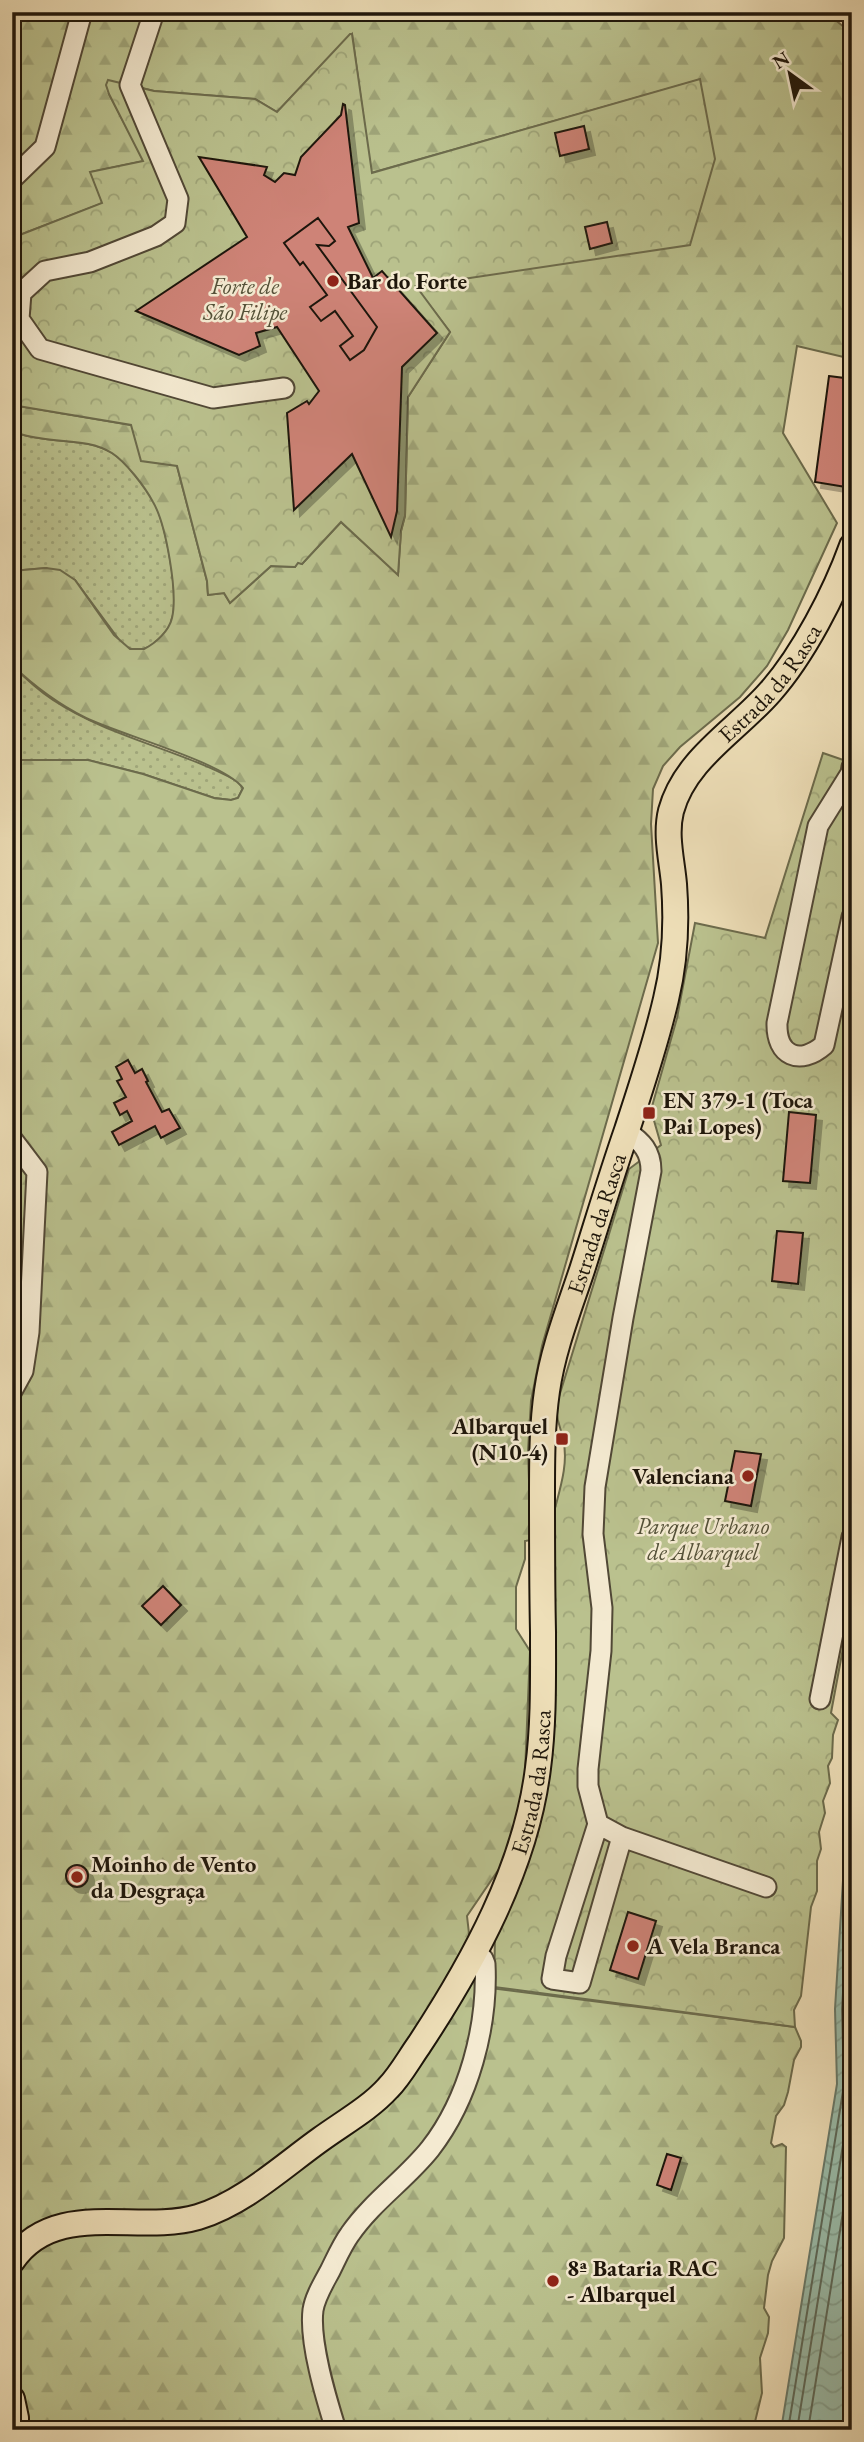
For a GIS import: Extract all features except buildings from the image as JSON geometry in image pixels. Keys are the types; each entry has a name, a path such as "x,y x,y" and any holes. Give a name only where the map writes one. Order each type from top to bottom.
{"main road":[{"name":"Estrada da Rasca","path":"12,2261 36,2236 53,2228 76,2222 150,2223 197,2217 224,2207 255,2187 387,2090 441,2010 473,1953 513,1869 534,1797 539,1765 543,1696 542,1464 547,1391 551,1366 657,1033 672,967 675,924 668,826 671,808 701,758 751,712 788,670 830,597 852,546"},
{"path":"12,2399 16,2430"}],"street":[{"path":"12,179 44,148 82,12"},
{"path":"154,12 130,85 178,199 175,223 156,236 90,262 45,271 21,293 19,319 40,349 213,398 284,388"},
{"path":"851,772 818,826 777,1023 777,1038 785,1051 798,1057 813,1055 824,1045 852,916"},
{"path":"622,1837 580,1983 552,1979 556,1956 598,1824 588,1786 601,1651 602,1608 593,1534 595,1487 622,1318 651,1171 651,1161 645,1145 626,1131"},
{"path":"12,1139 37,1172 29,1332 23,1371 12,1391"},
{"path":"820,1699 852,1537"},
{"path":"598,1824 622,1837 766,1887"},
{"path":"335,2430 314,2342 313,2307 349,2235 430,2148 442,2132 463,2090 474,2053 486,1993 485,1964 483,1959 473,1953"}],"green space":[{"path":"12,12 832,12 832,17 852,34 852,359 797,346 783,433 837,523 788,630 767,666 740,697 680,747 663,766 653,789 651,824 658,943 542,1346 531,1401 528,1451 531,1540 525,1541 525,1559 516,1587 516,1629 530,1651 524,1797 503,1863 467,1916 475,1986 795,2027 801,2047 794,2060 784,2105 776,2116 771,2143 774,2147 782,2144 786,2147 784,2238 768,2275 764,2308 769,2317 768,2333 760,2358 762,2393 753,2430 12,2430 12,760 88,760 143,774 214,798 238,798 243,788 215,768 76,713 29,681 12,665 12,571 46,568 60,570 75,580 114,635 130,649 144,649 168,627 172,618 173,592 166,542 158,512 135,475 112,453 94,445 36,438 12,432 12,405 131,425 177,466 207,581 208,595 224,593 230,603 271,566 295,567 298,562 302,564 341,522 398,574 405,515 408,397 450,332 415,286 642,250 699,80 371,173 352,34 277,112 255,99 154,91 130,85 109,94 144,161 91,172 103,203 12,238"},
{"name":"Forte de São Filipe","path":"350,34 372,173 700,79 715,159 690,245 416,286 450,332 408,397 405,516 401,531 398,575 341,522 302,564 298,563 295,567 271,566 230,603 224,593 208,595 207,581 177,466 141,461 131,425 12,405 12,238 102,203 90,172 143,161 109,94 106,85 108,80 154,91 255,99 277,112"},
{"path":"12,432 36,438 85,443 112,453 135,476 154,502 167,543 173,577 174,608 169,626 149,647 138,650 123,645 75,580 46,568 12,571"},
{"path":"12,665 42,692 75,713 237,781 243,788 238,798 214,798 143,774 88,760 12,760"},
{"name":"Parque Urbano de Albarquel","path":"823,753 852,763 852,1600 831,1713 838,1720 833,1735 832,1758 828,1766 830,1783 823,1801 825,1813 819,1832 821,1849 817,1861 817,1891 811,1907 801,1996 794,2010 795,2027 494,1987 495,1937 540,1824 553,1740 554,1512 565,1457 557,1417 558,1400 629,1169 661,1145 651,1110 677,1018 695,923 765,938"}],"water":[{"path":"852,1736 852,2430 781,2430 837,2084 835,2009"}],"place":[{"name":"Bar do Forte","path":"333,281"},
{"name":"EN 379-1 (Toca Pai Lopes)","path":"649,1113"},
{"name":"Albarquel (N10-4)","path":"562,1439"},
{"name":"Valenciana","path":"748,1476"},
{"name":"Moinho de Vento da Desgraça","path":"77,1877"},
{"name":"A Vela Branca","path":"633,1946"},
{"name":"8ª Bataria RAC - Albarquel","path":"553,2281"}]}
